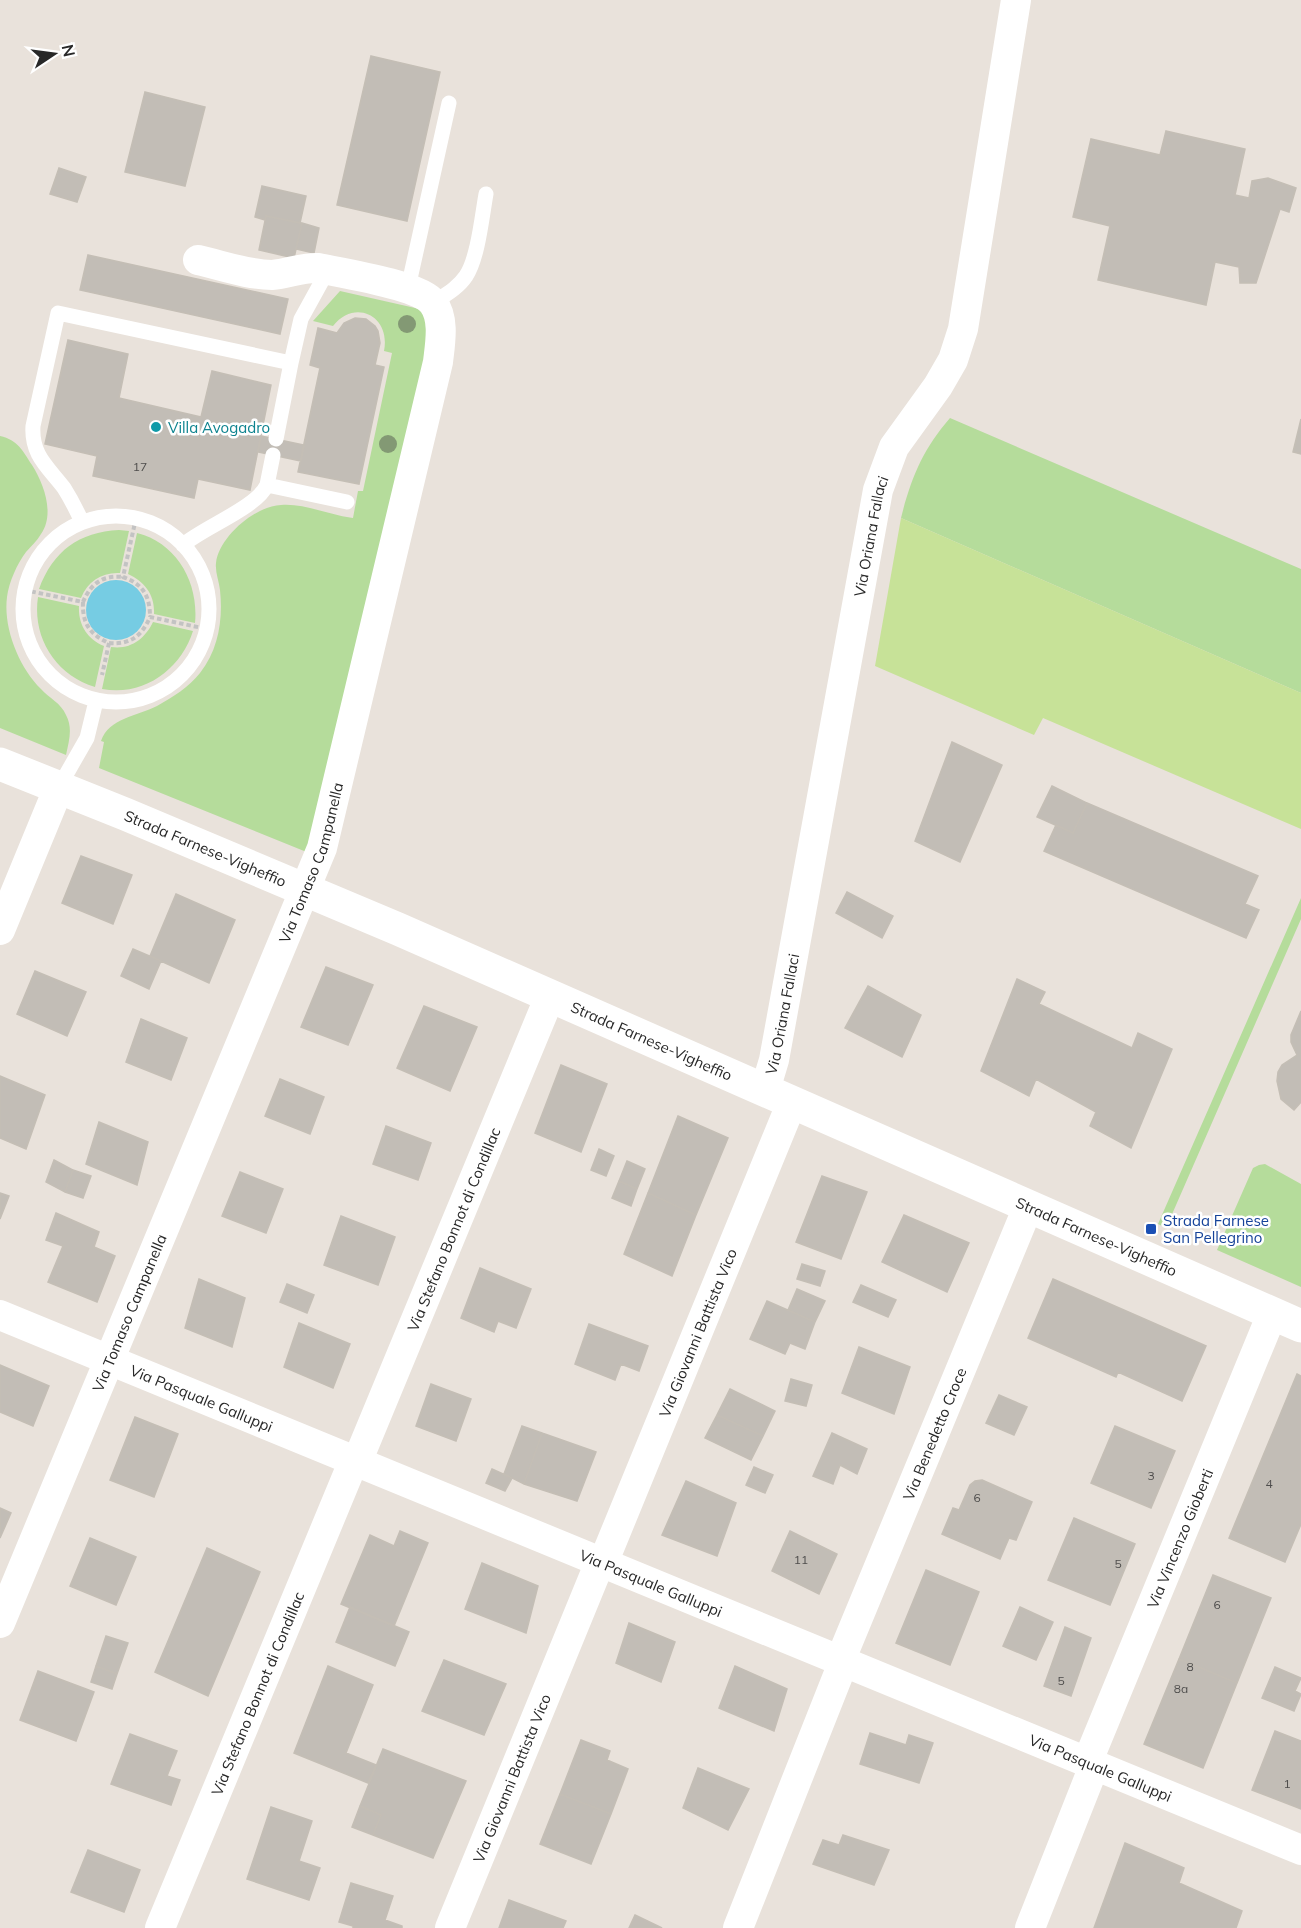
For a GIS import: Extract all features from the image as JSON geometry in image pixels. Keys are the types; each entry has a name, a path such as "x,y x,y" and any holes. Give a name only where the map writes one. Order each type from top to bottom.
{"street":[{"name":"Via Oriana Fallaci","path":"778,1096 774,1060 878,490 894,447 938,386 953,360 963,329 1016,0"},
{"path":"198,260 264,274 309,267 328,270 408,288 426,296 433,303"},
{"name":"Via Tomaso Campanella","path":"0,1623 322,848 438,362 440,329 433,303"},
{"name":"Strada Farnese-Vigheffio","path":"0,764 305,890 1287,1320"},
{"path":"0,930 59,787"},
{"name":"Via Stefano Bonnot di Condillac","path":"160,1928 550,996"},
{"name":"Via Giovanni Battista Vico","path":"450,1928 601,1562 778,1096"},
{"name":"Via Benedetto Croce","path":"738,1928 842,1662 1028,1207"},
{"name":"Via Pasquale Galluppi","path":"0,1315 1301,1850"},
{"name":"Via Vincenzo Gioberti","path":"1030,1928 1091,1765 1287,1320"}],"lane":[{"path":"408,288 449,104"},
{"path":"433,303 457,286 470,268 486,194"},
{"path":"276,439 301,319 328,270"},
{"path":"82,522 64,488 42,462 33,441 33,426 58,313 291,363"},
{"path":"183,545 198,532 227,518 264,491 273,455"},
{"path":"267,485 347,502"},
{"path":"100,517 136,518 170,533 195,560 203,576 207,593 209,611 207,629 192,663 181,677 166,688 150,697 132,701 114,703 96,701 62,686 38,660 29,644 24,626 22,608 24,590 35,564 51,542 66,531 82,522 100,517"},
{"path":"59,787 87,738 96,701"}],"path":[{"path":"123,577 136,518"},
{"path":"113,576 123,577 133,580 141,587 147,596 150,617 139,636 119,644 109,643 99,639 85,623 82,613 83,602 87,592 94,584 113,576"},
{"path":"24,590 83,602"},
{"path":"150,617 207,629"},
{"path":"96,701 109,643"}],"green space":[{"path":"340,291 424,310 428,334 427,347 309,853 99,768 104,742 101,741 110,727 157,706 175,695 196,678 212,654 220,623 221,601 216,563 231,533 260,511 281,505 299,506 353,518 358,491 363,491 392,353 384,351 385,339 382,328 377,320 369,315 361,312 351,313 333,326 313,321"},
{"path":"950,418 1301,569 1301,693 901,518 919,465 932,441"},
{"path":"0,436 16,443 23,451 36,473 46,499 45,526 17,568 8,591 6,609 10,634 26,670 44,692 61,707 68,720 70,735 66,755 0,728"},
{"path":"901,518 1301,693 1301,829 1043,718 1034,735 875,666"},
{"path":"119,530 129,531 120,573 107,574 96,579 81,598 39,589 52,564 69,546 92,535"},
{"path":"137,533 164,546 182,567 193,593 195,623 154,614 153,601 148,590 128,574"},
{"path":"38,597 79,606 80,619 88,635 104,646 95,687 68,674 49,652 39,626"},
{"path":"153,622 193,631 180,657 159,677 146,684 132,689 102,689 111,647 131,645 146,634"},
{"path":"1301,898 1301,919 1166,1228 1158,1224"},
{"path":"1265,1164 1301,1184 1301,1287 1217,1250 1253,1168"}],"water":[{"path":"116,580 133,585 141,593 146,610 141,627 133,635 116,640 99,635 91,627 86,610 91,593 99,585"}],"building":[{"path":"371,56 440,72 407,221 337,205"},
{"path":"145,92 205,107 185,186 125,172"},
{"path":"1166,131 1245,149 1235,195 1249,198 1252,181 1268,178 1296,188 1289,212 1280,209 1256,283 1240,283 1239,267 1215,262 1206,305 1098,280 1110,226 1073,217 1091,139 1160,155"},
{"path":"59,168 86,177 77,202 50,194"},
{"path":"262,186 306,196 300,223 266,216 265,220 255,217"},
{"path":"266,216 302,223 294,258 259,250"},
{"path":"302,223 319,228 314,253 296,249"},
{"path":"88,255 288,299 280,334 80,290"},
{"path":"355,318 366,319 378,331 380,343 375,365 384,367 359,484 298,472 320,368 310,365 318,328 337,333 344,323"},
{"name":"Villa Avogadro","path":"68,340 128,354 119,398 201,417 212,371 271,385 250,490 198,479 194,498 93,476 97,456 45,444"},
{"path":"1301,419 1301,454 1293,452"},
{"path":"261,436 304,445 301,461 258,452"},
{"path":"952,742 1002,765 960,862 915,841"},
{"path":"1052,786 1087,803 1073,833 1037,817"},
{"path":"1087,803 1258,876 1245,904 1259,910 1246,938 1044,851 1056,825 1073,833"},
{"path":"81,856 132,875 113,924 62,903"},
{"path":"847,892 893,916 882,938 836,913"},
{"path":"176,894 235,920 209,983 150,956"},
{"path":"133,949 161,961 149,989 121,976"},
{"path":"326,967 373,985 348,1045 301,1027"},
{"path":"35,971 86,992 67,1036 17,1014"},
{"path":"1017,979 1045,992 1039,1004 1132,1048 1138,1033 1172,1049 1131,1148 1090,1126 1096,1112 1036,1079 1029,1096 981,1071"},
{"path":"868,986 921,1015 902,1057 845,1028"},
{"path":"424,1006 477,1027 450,1091 397,1068"},
{"path":"1301,1011 1301,1102 1294,1110 1281,1099 1277,1081 1282,1065 1297,1055 1291,1042 1291,1035"},
{"path":"141,1019 187,1038 171,1080 126,1062"},
{"path":"561,1065 607,1084 581,1152 535,1133"},
{"path":"0,1076 45,1095 26,1149 0,1138"},
{"path":"280,1079 324,1097 310,1134 265,1116"},
{"path":"678,1116 728,1138 696,1215 648,1193"},
{"path":"99,1122 148,1142 137,1185 86,1164"},
{"path":"386,1126 431,1143 418,1180 373,1164"},
{"path":"599,1149 614,1156 606,1176 591,1170"},
{"path":"54,1160 73,1170 65,1192 46,1182"},
{"path":"627,1161 645,1169 637,1189 619,1181"},
{"path":"73,1170 91,1176 83,1198 65,1192"},
{"path":"240,1172 283,1189 266,1233 222,1216"},
{"path":"822,1176 867,1192 841,1259 796,1242"},
{"path":"619,1181 637,1189 631,1206 612,1198"},
{"path":"0,1193 9,1196 0,1219"},
{"path":"648,1193 696,1215 672,1276 624,1254"},
{"path":"56,1213 99,1232 94,1247 115,1256 97,1302 48,1282 63,1246 46,1240"},
{"path":"904,1215 969,1243 947,1292 882,1262"},
{"path":"341,1216 395,1237 378,1285 324,1265"},
{"path":"802,1264 825,1271 820,1286 797,1279"},
{"path":"480,1268 531,1289 516,1328 498,1321 494,1332 461,1318"},
{"path":"199,1279 245,1298 232,1347 185,1328"},
{"path":"1053,1279 1206,1346 1182,1401 1118,1372 1116,1377 1028,1338"},
{"path":"287,1284 314,1295 307,1313 280,1302"},
{"path":"861,1285 896,1300 888,1317 853,1302"},
{"path":"797,1289 825,1301 815,1322 788,1310"},
{"path":"767,1301 815,1322 805,1349 790,1343 785,1354 750,1339"},
{"path":"299,1323 350,1344 333,1388 284,1367"},
{"path":"589,1324 648,1346 639,1371 621,1364 615,1380 575,1364"},
{"path":"859,1347 910,1367 894,1414 842,1393"},
{"path":"0,1365 49,1386 33,1426 0,1412"},
{"path":"1297,1374 1301,1376 1301,1524 1285,1562 1229,1538"},
{"path":"791,1379 812,1385 806,1406 785,1401"},
{"path":"431,1384 471,1399 456,1441 416,1426"},
{"path":"730,1389 775,1411 763,1436 717,1415"},
{"path":"999,1395 1027,1407 1014,1435 986,1423"},
{"path":"717,1415 763,1436 751,1460 705,1438"},
{"path":"135,1417 178,1434 154,1497 110,1480"},
{"path":"522,1426 542,1433 524,1484 504,1474"},
{"path":"1115,1426 1175,1451 1151,1508 1091,1483"},
{"path":"542,1433 596,1452 577,1501 524,1484"},
{"path":"832,1433 867,1449 857,1474 840,1465 833,1484 813,1476"},
{"path":"754,1467 773,1475 765,1493 746,1485"},
{"path":"492,1469 512,1478 505,1491 486,1483"},
{"path":"982,1480 1032,1502 1016,1540 1009,1538 1000,1559 942,1534 953,1508 959,1510 970,1485"},
{"path":"686,1481 736,1503 717,1556 662,1535"},
{"path":"0,1508 11,1513 0,1538"},
{"path":"1074,1518 1135,1544 1110,1605 1048,1580"},
{"path":"400,1531 428,1543 394,1626 341,1604 370,1535 394,1546"},
{"path":"790,1531 837,1554 819,1594 772,1571"},
{"path":"90,1538 136,1557 116,1605 70,1586"},
{"path":"207,1548 260,1572 208,1696 155,1672"},
{"path":"482,1563 538,1586 526,1633 465,1609"},
{"path":"926,1570 979,1592 950,1665 896,1643"},
{"path":"1213,1575 1271,1598 1237,1683 1179,1659"},
{"path":"350,1607 409,1632 395,1666 336,1642"},
{"path":"1020,1607 1053,1622 1036,1660 1003,1646"},
{"path":"629,1623 675,1642 661,1682 616,1663"},
{"path":"1065,1627 1091,1638 1071,1696 1044,1686"},
{"path":"106,1636 128,1643 117,1674 96,1666"},
{"path":"1179,1659 1237,1683 1203,1768 1144,1744"},
{"path":"444,1660 506,1684 484,1735 422,1711"},
{"path":"96,1666 117,1674 112,1689 91,1682"},
{"path":"328,1666 373,1685 346,1753 376,1765 368,1783 294,1753"},
{"path":"735,1666 787,1689 774,1731 719,1708"},
{"path":"1275,1667 1301,1678 1295,1691 1301,1694 1294,1711 1262,1698"},
{"path":"38,1671 94,1692 76,1741 20,1720"},
{"path":"1275,1731 1301,1741 1301,1809 1252,1790"},
{"path":"870,1733 906,1745 909,1735 933,1743 919,1783 860,1764"},
{"path":"130,1734 177,1751 167,1776 180,1780 171,1805 111,1784"},
{"path":"581,1740 610,1751 607,1760 628,1769 611,1814 560,1794"},
{"path":"383,1749 466,1781 433,1858 373,1835 381,1815 360,1806"},
{"path":"698,1768 749,1789 728,1830 683,1808"},
{"path":"560,1794 611,1814 591,1864 540,1844"},
{"path":"360,1806 381,1815 373,1835 352,1827"},
{"path":"271,1807 312,1821 299,1861 320,1868 309,1900 247,1879"},
{"path":"843,1835 889,1850 874,1885 813,1864 823,1840 839,1845"},
{"path":"1125,1843 1184,1868 1179,1883 1242,1911 1236,1928 1094,1928"},
{"path":"88,1850 140,1870 124,1912 71,1892"},
{"path":"351,1883 393,1896 385,1920 402,1926 402,1928 353,1928 353,1926 339,1922"},
{"path":"509,1900 566,1921 563,1928 499,1928"},
{"path":"635,1915 662,1928 629,1928"}],"place":[{"name":"Villa Avogadro","path":"156,427"},
{"name":"Strada Farnese San Pellegrino","path":"1151,1229"}]}
